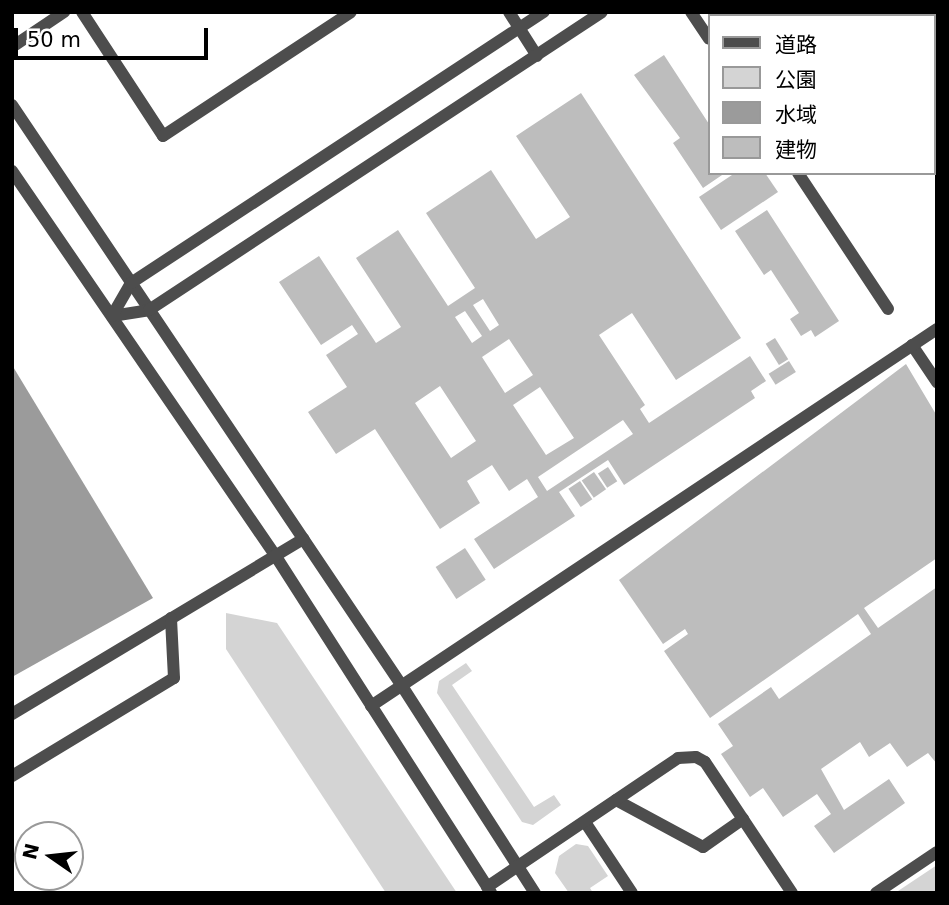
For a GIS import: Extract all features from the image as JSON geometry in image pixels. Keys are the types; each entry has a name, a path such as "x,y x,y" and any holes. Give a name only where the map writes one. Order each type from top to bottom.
{"street":[{"path":"12,47 64,12"},
{"path":"82,12 163,136 351,12"},
{"path":"509,12 537,56"},
{"path":"112,316 131,283 544,12"},
{"path":"112,316 149,310 602,12"},
{"path":"691,12 708,38"},
{"path":"12,105 402,686 535,893"},
{"path":"12,171 275,555 489,890 518,867 678,758 696,757 705,762 792,893"},
{"path":"799,175 888,310"},
{"path":"371,706 937,329"},
{"path":"912,345 937,382"},
{"path":"12,714 303,538"},
{"path":"12,776 174,678 171,618"},
{"path":"616,800 703,847 743,820"},
{"path":"585,822 632,893"},
{"path":"876,893 937,852"}],"green space":[{"path":"226,613 277,623 457,893 386,893 226,649"},
{"path":"466,663 472,671 452,685 534,807 554,795 561,805 533,825 522,822 437,693 439,681"},
{"path":"576,844 588,846 608,876 590,888 593,893 569,893 555,873 559,856"},
{"path":"937,865 937,893 895,893"}],"water":[{"path":"12,365 153,598 12,677"}],"building":[{"path":"713,12 750,14 714,14"},
{"path":"664,55 708,122 708,175 722,175 703,188 673,143 680,138 634,75"},
{"path":"581,93 741,338 676,380 632,313 599,335 645,405 640,409 649,423 750,356 766,381 751,391 755,398 624,485 608,460 559,492 575,516 494,569 474,539 538,497 527,479 509,491 492,465 467,481 480,503 440,529 375,429 336,454 308,412 347,387 326,355 358,334 352,325 321,345 279,282 319,256 376,343 401,327 356,258 398,230 448,306 475,288 426,213 491,170 536,239 570,217 516,136","holes":["483,299 499,325 490,331 473,305","465,311 482,336 472,343 455,317","509,339 533,375 505,393 482,357","440,386 476,441 451,458 415,403","540,387 574,438 546,455 513,405","623,420 633,434 547,491 538,477"]},
{"path":"732,175 766,175 778,192 721,230 699,197"},
{"path":"767,210 839,321 815,337 811,330 801,336 790,319 799,313 771,270 764,275 735,231"},
{"path":"775,338 788,359 779,365 766,344"},
{"path":"789,361 796,372 776,385 769,374"},
{"path":"906,364 937,416 937,558 864,608 878,628 937,587 937,764 928,753 907,767 890,743 869,757 860,742 821,769 844,810 889,779 905,803 834,853 814,826 831,814 817,794 783,817 763,788 750,797 721,754 733,746 718,724 771,687 779,699 871,634 858,614 710,718 664,651 688,634 685,629 663,644 619,580"},
{"path":"608,467 617,481 607,488 598,474"},
{"path":"594,472 606,489 594,498 582,481"},
{"path":"580,481 592,499 581,507 568,489"},
{"path":"465,548 486,580 456,599 436,567"}]}
